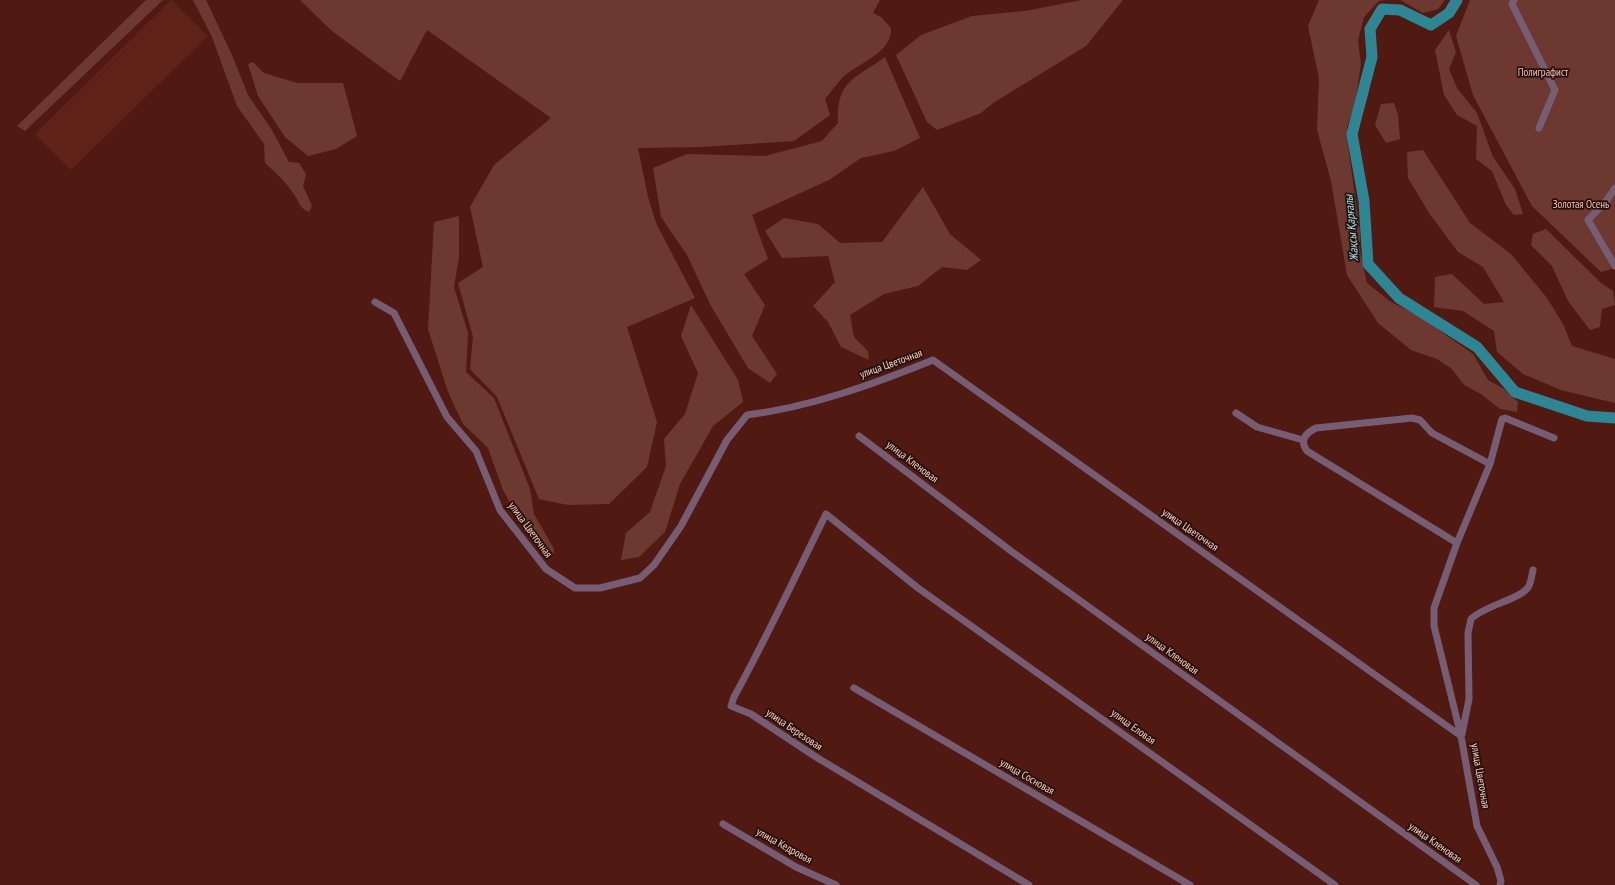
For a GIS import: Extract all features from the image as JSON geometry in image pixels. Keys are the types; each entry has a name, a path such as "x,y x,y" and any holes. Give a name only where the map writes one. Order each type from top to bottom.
{"street":[{"path":"1514,0 1512,4 1555,90 1539,128"},
{"path":"1615,188 1607,200 1592,214 1588,220 1615,266"},
{"name":"улица Цветочная","path":"375,302 394,313 447,417 476,452 500,510 546,569 575,588 600,588 640,578 654,564 681,526 727,440 747,415 770,412 816,400 886,379 933,360 1461,736 1477,826 1497,867 1501,881 1500,885"},
{"path":"1236,413 1257,427 1303,440"},
{"path":"1457,543 1307,452 1303,446 1303,440 1307,433 1316,428 1412,418 1420,420 1432,433 1490,464"},
{"path":"1461,736 1434,626 1434,608 1457,543 1490,464 1502,419 1505,418 1554,438"},
{"name":"улица Кленовая","path":"859,436 1010,551 1476,885"},
{"name":"улица Еловая","path":"826,514 918,588 1335,885"},
{"name":"улица Березовая","path":"826,514 787,591 766,640 734,697 731,706 751,714 816,757 1029,885"},
{"path":"1461,736 1469,700 1468,633 1471,619 1486,608 1524,592 1529,586 1533,570"},
{"name":"улица Сосновая","path":"854,688 1190,885"},
{"name":"улица Кедровая","path":"723,824 796,868 836,885"}],"shaded area":[{"path":"171,0 208,36 71,170 35,134"}],"green space":[{"path":"146,0 163,0 25,131 17,126"},
{"path":"193,0 206,0 232,55 248,95 272,130 289,162 299,163 306,174 303,186 312,206 309,212 302,207 289,187 265,163 264,144 237,106 212,37"},
{"path":"300,0 880,0 873,13 881,17 891,28 887,44 874,56 843,77 825,99 830,115 794,141 702,147 638,148 648,197 656,223 695,298 627,327 657,422 647,467 609,504 568,505 539,499 497,397 470,369 473,337 458,283 483,267 470,207 494,165 551,118 427,30 400,81 332,31"},
{"path":"1082,0 1123,0 1086,46 993,103 981,113 937,130 927,122 896,55 921,35 972,16 1025,11"},
{"path":"1319,0 1387,0 1379,1 1364,17 1358,40 1361,64 1355,105 1347,127 1360,233 1360,251 1367,283 1391,302 1419,316 1473,354 1488,380 1504,389 1518,402 1517,412 1500,409 1481,394 1464,385 1452,369 1437,359 1411,350 1378,323 1347,275 1331,181 1317,130 1319,78 1308,26"},
{"path":"1400,0 1445,0 1438,9 1423,13"},
{"name":"Полиграфист","path":"1470,0 1615,0 1615,268 1601,272 1532,206 1473,95 1456,36"},
{"path":"1449,30 1456,52 1449,69 1457,88 1477,113 1493,157 1515,189 1523,214 1514,215 1506,205 1492,171 1476,159 1477,126 1457,115 1444,95 1435,50"},
{"path":"885,57 920,138 894,151 861,158 829,180 752,215 768,259 744,274 765,305 752,336 777,374 770,383 748,368 711,306 687,255 661,217 653,168 687,154 765,156 822,141 838,123 838,109 840,98 844,89 856,76"},
{"path":"253,62 264,73 297,83 343,83 357,136 336,149 308,156 285,137 258,96 248,64"},
{"path":"1394,103 1398,115 1400,139 1386,143 1375,125 1381,104"},
{"path":"1423,150 1470,223 1511,254 1547,298 1563,324 1572,346 1615,359 1615,403 1561,390 1523,374 1497,352 1494,331 1463,311 1434,307 1435,277 1452,274 1484,304 1504,302 1483,267 1458,252 1429,213 1408,178 1407,152"},
{"path":"923,187 950,234 981,260 967,270 942,267 918,286 884,294 850,315 854,337 868,351 869,360 841,347 828,322 813,306 835,282 828,256 782,258 765,231 784,218 818,224 840,243 882,242"},
{"path":"459,216 459,257 454,287 468,333 466,372 494,398 530,489 534,514 554,549 554,554 520,521 503,490 488,448 463,424 448,392 428,329 434,222"},
{"path":"1546,229 1601,283 1613,291 1615,305 1602,309 1600,327 1590,330 1568,301 1552,266 1531,245 1533,234"},
{"path":"691,305 738,380 743,402 713,426 680,484 665,532 639,557 621,560 626,533 650,512 666,466 664,439 685,414 698,373 681,336"}],"waterway":[{"name":"Жақсы Қарғалы","path":"1457,0 1449,13 1431,25 1400,10 1382,9 1370,29 1372,57 1352,134 1364,201 1368,264 1399,298 1477,347 1515,392 1587,416 1615,418"}],"park label":[{"name":"Золотая Осень","path":"1581,205"}]}
